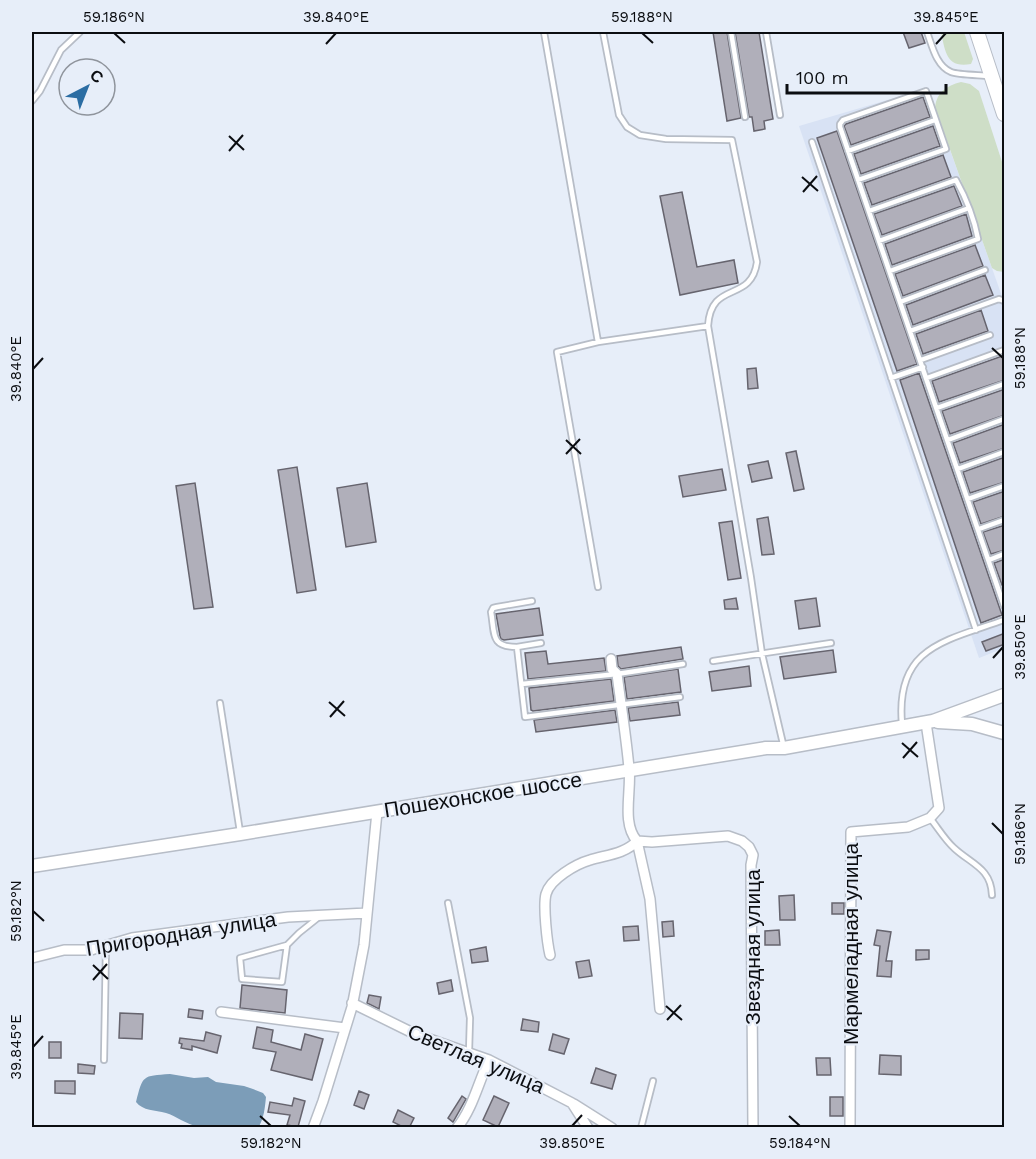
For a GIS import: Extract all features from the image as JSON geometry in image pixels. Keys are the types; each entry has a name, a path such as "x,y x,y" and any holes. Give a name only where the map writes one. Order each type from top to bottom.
{"main road":[{"path":"977,32 1005,114"}],"street":[{"path":"611,659 612,669 617,674 630,771 628,809 632,835 637,841 650,900 660,1009"},
{"path":"930,722 1005,695"},
{"name":"Пошехонское шоссе","path":"32,866 766,748 784,748 930,722"},
{"path":"930,722 972,724 1005,733"},
{"path":"930,722 939,808 930,818"},
{"path":"313,1128 352,1003 364,945 377,812"},
{"name":"Мармеладная улица","path":"850,1128 851,832 908,827 930,818"},
{"name":"Звездная улица","path":"637,841 652,842 728,836 742,841 753,855 751,865 753,1128"},
{"path":"550,955 546,895 550,885 576,867 631,848 637,841"},
{"name":"Пригородная улица","path":"32,958 64,950 91,950 132,938 288,917 367,912"},
{"name":"Светлая улица","path":"352,1003 415,1034 489,1060 572,1103 588,1128"},
{"path":"221,1011 345,1028"},
{"path":"457,1128 472,1104 489,1060"},
{"path":"572,1103 612,1128"}],"lane":[{"path":"32,102 61,50 80,32"},
{"path":"544,32 598,342"},
{"path":"603,32 619,115 627,128 640,135 666,139 732,140 757,262 753,276 748,283 716,302 710,314 708,326 762,654 784,748"},
{"path":"731,32 745,117"},
{"path":"766,32 780,115"},
{"path":"927,32 936,57 951,73 992,76"},
{"path":"858,180 946,149 926,91 843,120 840,127 858,180 869,211 879,241 890,271 910,331 921,360 989,560 1002,589 1005,606"},
{"path":"848,151 935,120"},
{"path":"812,142 976,630"},
{"path":"869,211 956,180 975,224 978,239 890,271"},
{"path":"879,241 969,208"},
{"path":"900,302 985,270"},
{"path":"910,331 999,299 1005,301"},
{"path":"598,587 557,352 598,342 708,326"},
{"path":"921,360 990,335"},
{"path":"927,378 1005,350"},
{"path":"891,378 923,367"},
{"path":"937,408 1005,384"},
{"path":"948,440 1005,418"},
{"path":"958,469 1005,452"},
{"path":"968,499 1005,486"},
{"path":"979,529 1005,520"},
{"path":"989,560 1005,554"},
{"path":"532,601 493,608 491,612 496,641 506,647 541,643"},
{"path":"902,727 901,707 904,684 915,662 936,645 1005,620"},
{"path":"713,661 831,643"},
{"path":"517,647 525,717 680,698"},
{"path":"522,684 683,664"},
{"path":"220,703 240,834"},
{"path":"930,818 953,847 984,872 992,884 992,895"},
{"path":"448,903 471,1018 469,1052"},
{"path":"287,945 282,982 242,979 240,958 287,945 321,915"},
{"path":"104,1060 106,946"},
{"path":"641,1128 653,1081"}],"shaded area":[{"path":"928,88 1004,302 1004,648 979,658 799,126"}],"green space":[{"path":"941,32 964,32 973,59 971,64 956,64 948,57"},
{"path":"961,82 970,84 979,91 1004,168 1004,272 992,268 935,107 943,90"}],"water":[{"path":"170,1074 194,1078 208,1077 216,1082 244,1086 263,1093 266,1097 262,1121 258,1128 196,1126 166,1113 146,1109 136,1102 145,1079 154,1075"}],"building":[{"path":"713,32 727,32 741,118 727,121"},
{"path":"735,32 759,32 773,119 764,121 765,129 754,131 752,117 749,117"},
{"path":"903,32 921,32 925,43 909,48"},
{"path":"923,97 930,117 851,145 844,126 846,124"},
{"path":"933,126 940,146 861,174 854,154"},
{"path":"837,131 917,364 897,371 817,138"},
{"path":"943,155 951,177 872,205 864,183"},
{"path":"954,186 962,206 882,235 874,214"},
{"path":"682,192 697,267 734,260 738,283 680,295 660,196"},
{"path":"966,214 972,236 892,265 885,244"},
{"path":"975,245 983,266 903,296 895,274"},
{"path":"985,275 993,295 913,325 906,305"},
{"path":"981,310 988,331 923,354 916,334"},
{"path":"1005,355 1005,380 939,402 932,381"},
{"path":"756,368 758,388 748,389 747,369"},
{"path":"919,373 1002,615 981,623 900,380"},
{"path":"1005,389 1005,415 950,434 942,411"},
{"path":"1005,424 1005,448 960,463 953,443"},
{"path":"796,451 804,489 794,491 786,453"},
{"path":"1005,457 1005,482 970,493 963,472"},
{"path":"768,461 772,478 752,482 748,465"},
{"path":"297,467 316,590 297,593 278,470"},
{"path":"722,469 726,490 683,497 679,476"},
{"path":"195,483 213,607 194,609 176,486"},
{"path":"367,483 376,542 346,547 337,488"},
{"path":"1005,491 1005,516 981,524 973,502"},
{"path":"768,517 774,554 762,555 757,519"},
{"path":"732,521 741,578 728,580 719,523"},
{"path":"1005,525 1005,550 991,554 983,532"},
{"path":"1005,559 1005,584 1002,585 994,563"},
{"path":"736,598 738,609 725,609 724,600"},
{"path":"816,598 820,626 799,629 795,601"},
{"path":"539,608 543,635 501,639 496,614"},
{"path":"1005,633 1005,644 986,651 982,642"},
{"path":"681,647 683,659 621,669 618,666 617,656"},
{"path":"833,650 836,672 784,679 780,657"},
{"path":"546,651 548,664 604,658 606,671 528,679 525,653"},
{"path":"749,666 751,686 712,691 709,672"},
{"path":"678,669 681,692 627,699 624,677"},
{"path":"611,679 614,701 531,710 529,688"},
{"path":"678,702 680,715 630,721 628,708"},
{"path":"615,710 617,722 536,732 534,720"},
{"path":"794,895 795,920 780,920 779,896"},
{"path":"832,903 844,903 844,914 832,914"},
{"path":"673,921 674,936 663,937 662,922"},
{"path":"638,926 639,940 624,941 623,927"},
{"path":"779,930 780,945 765,945 765,931"},
{"path":"877,930 891,932 886,961 892,961 891,977 877,976 880,946 874,945"},
{"path":"486,947 488,961 472,963 470,950"},
{"path":"916,950 929,950 929,959 916,960"},
{"path":"589,960 592,976 579,978 576,962"},
{"path":"451,980 453,991 439,994 437,983"},
{"path":"242,985 287,990 285,1013 240,1008"},
{"path":"369,995 381,997 379,1009 367,1003"},
{"path":"189,1009 203,1011 202,1019 188,1017"},
{"path":"120,1013 143,1014 142,1039 119,1038"},
{"path":"523,1019 539,1022 538,1032 521,1030"},
{"path":"257,1027 273,1030 271,1042 301,1050 305,1034 323,1039 312,1080 271,1070 276,1052 253,1048"},
{"path":"206,1032 221,1036 217,1053 192,1046 192,1050 181,1048 180,1038 204,1041"},
{"path":"553,1034 569,1039 564,1054 549,1050"},
{"path":"49,1042 61,1042 61,1058 49,1058"},
{"path":"880,1055 901,1056 901,1075 879,1074"},
{"path":"816,1058 830,1058 831,1075 817,1075"},
{"path":"78,1064 95,1066 94,1074 78,1073"},
{"path":"596,1068 616,1075 612,1089 591,1083"},
{"path":"55,1081 75,1081 75,1094 55,1093"},
{"path":"359,1091 369,1095 364,1109 354,1105"},
{"path":"462,1096 466,1099 453,1122 448,1118"},
{"path":"494,1096 509,1103 498,1127 483,1120"},
{"path":"830,1097 843,1097 843,1116 830,1116"},
{"path":"294,1098 305,1101 298,1127 287,1125 290,1115 268,1112 270,1102 292,1106"},
{"path":"398,1110 414,1118 409,1128 393,1122"}]}
